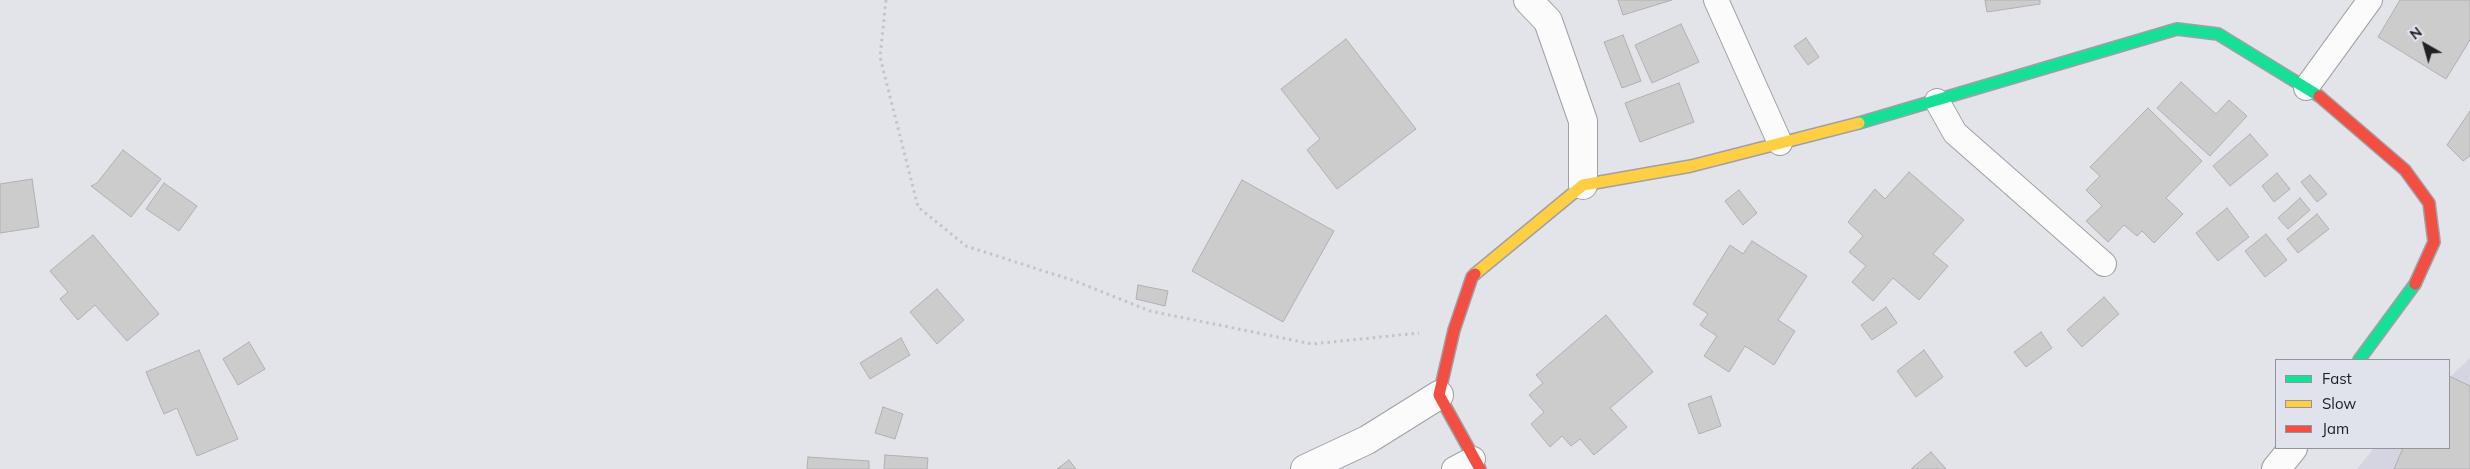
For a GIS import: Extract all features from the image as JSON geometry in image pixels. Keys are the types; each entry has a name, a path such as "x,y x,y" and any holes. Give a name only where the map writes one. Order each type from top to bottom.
{"street":[{"path":"1528,0 1548,21 1583,122 1583,185"},
{"path":"1469,466 1439,395 1454,330 1472,278 1583,185 1691,166 1780,143 1937,101 2177,29 2218,34 2326,101 2405,170 2429,202 2434,242 2414,286 2360,359"},
{"path":"1304,469 1367,440 1439,395"},
{"path":"2276,469 2291,449"}],"lane":[{"path":"1716,0 1780,143"},
{"path":"2306,88 2370,0"},
{"path":"1937,101 1955,133 2104,264"}],"path":[{"path":"886,0 880,57 918,207 966,246 1075,281 1150,311 1312,344 1454,330"}],"shaded area":[{"path":"2470,358 2470,469 2357,469 2373,449 2450,449 2450,377"}],"building":[{"path":"1618,0 1672,0 1623,15"},
{"path":"1985,0 2040,0 2040,4 1987,12"},
{"path":"2400,0 2470,0 2470,40 2446,79 2378,37"},
{"path":"1681,24 1699,62 1652,83 1635,45"},
{"path":"1623,35 1641,81 1622,88 1604,42"},
{"path":"1806,38 1819,57 1808,65 1794,46"},
{"path":"1346,39 1416,129 1337,189 1307,150 1320,139 1281,89"},
{"path":"2181,82 2216,114 2229,100 2247,116 2210,156 2157,108"},
{"path":"1679,83 1694,122 1640,142 1625,103"},
{"path":"2148,108 2202,161 2166,198 2183,214 2154,243 2142,231 2137,236 2124,225 2108,242 2086,221 2102,206 2086,190 2100,176 2090,167"},
{"path":"2470,111 2470,156 2463,161 2447,145"},
{"path":"2250,134 2268,155 2230,186 2213,166"},
{"path":"123,150 161,179 131,217 91,186 97,183"},
{"path":"1909,172 1964,220 1933,254 1948,266 1919,300 1893,278 1873,301 1852,282 1866,266 1849,252 1863,236 1848,222 1875,189 1885,199"},
{"path":"2277,173 2290,189 2274,202 2262,186"},
{"path":"2310,175 2327,194 2317,202 2301,182"},
{"path":"32,179 39,227 0,233 0,184"},
{"path":"1242,180 1334,231 1283,322 1192,271"},
{"path":"164,183 197,206 179,231 146,209"},
{"path":"1739,190 1757,213 1743,225 1725,201"},
{"path":"2300,198 2310,210 2288,229 2278,218"},
{"path":"2227,208 2249,237 2218,261 2196,233"},
{"path":"2317,214 2329,229 2298,253 2287,239"},
{"path":"2266,234 2287,260 2265,277 2245,251"},
{"path":"93,235 159,314 127,341 95,305 78,320 60,299 68,292 50,271"},
{"path":"1752,241 1807,276 1778,320 1795,331 1774,365 1745,346 1729,372 1704,356 1717,336 1700,325 1708,314 1693,304 1730,245 1743,254"},
{"path":"1138,285 1168,291 1165,306 1136,299"},
{"path":"937,289 964,320 937,344 910,312"},
{"path":"2104,297 2119,314 2082,347 2067,330"},
{"path":"1886,307 1897,323 1872,340 1861,325"},
{"path":"1606,315 1653,372 1610,408 1627,427 1594,455 1580,439 1571,446 1562,436 1550,447 1531,424 1544,412 1529,395 1543,383 1536,375"},
{"path":"2041,332 2052,348 2026,367 2014,352"},
{"path":"901,338 910,355 870,379 860,363"},
{"path":"249,342 265,369 238,385 223,359"},
{"path":"199,350 238,439 197,456 177,408 164,414 146,372"},
{"path":"1924,350 1943,377 1916,397 1897,371"},
{"path":"2450,376 2470,386 2470,469 2394,469 2403,449 2450,449"},
{"path":"1711,396 1721,426 1699,434 1688,404"},
{"path":"883,407 903,414 895,439 875,433"},
{"path":"1931,452 1946,469 1911,469"},
{"path":"885,455 928,458 927,469 884,469"},
{"path":"808,457 869,461 869,469 807,469"},
{"path":"1069,460 1076,469 1057,469"}],"traffic: fast":[{"path":"1859,123 2177,29 2218,34 2319,96"},
{"path":"2360,359 2415,284"}],"traffic: slow":[{"path":"1475,274 1583,185 1691,166 1859,123"}],"traffic: jam":[{"path":"2319,96 2405,170 2429,203 2434,242 2415,284"},
{"path":"1475,274 1472,277 1454,330 1439,395 1480,469"}]}
